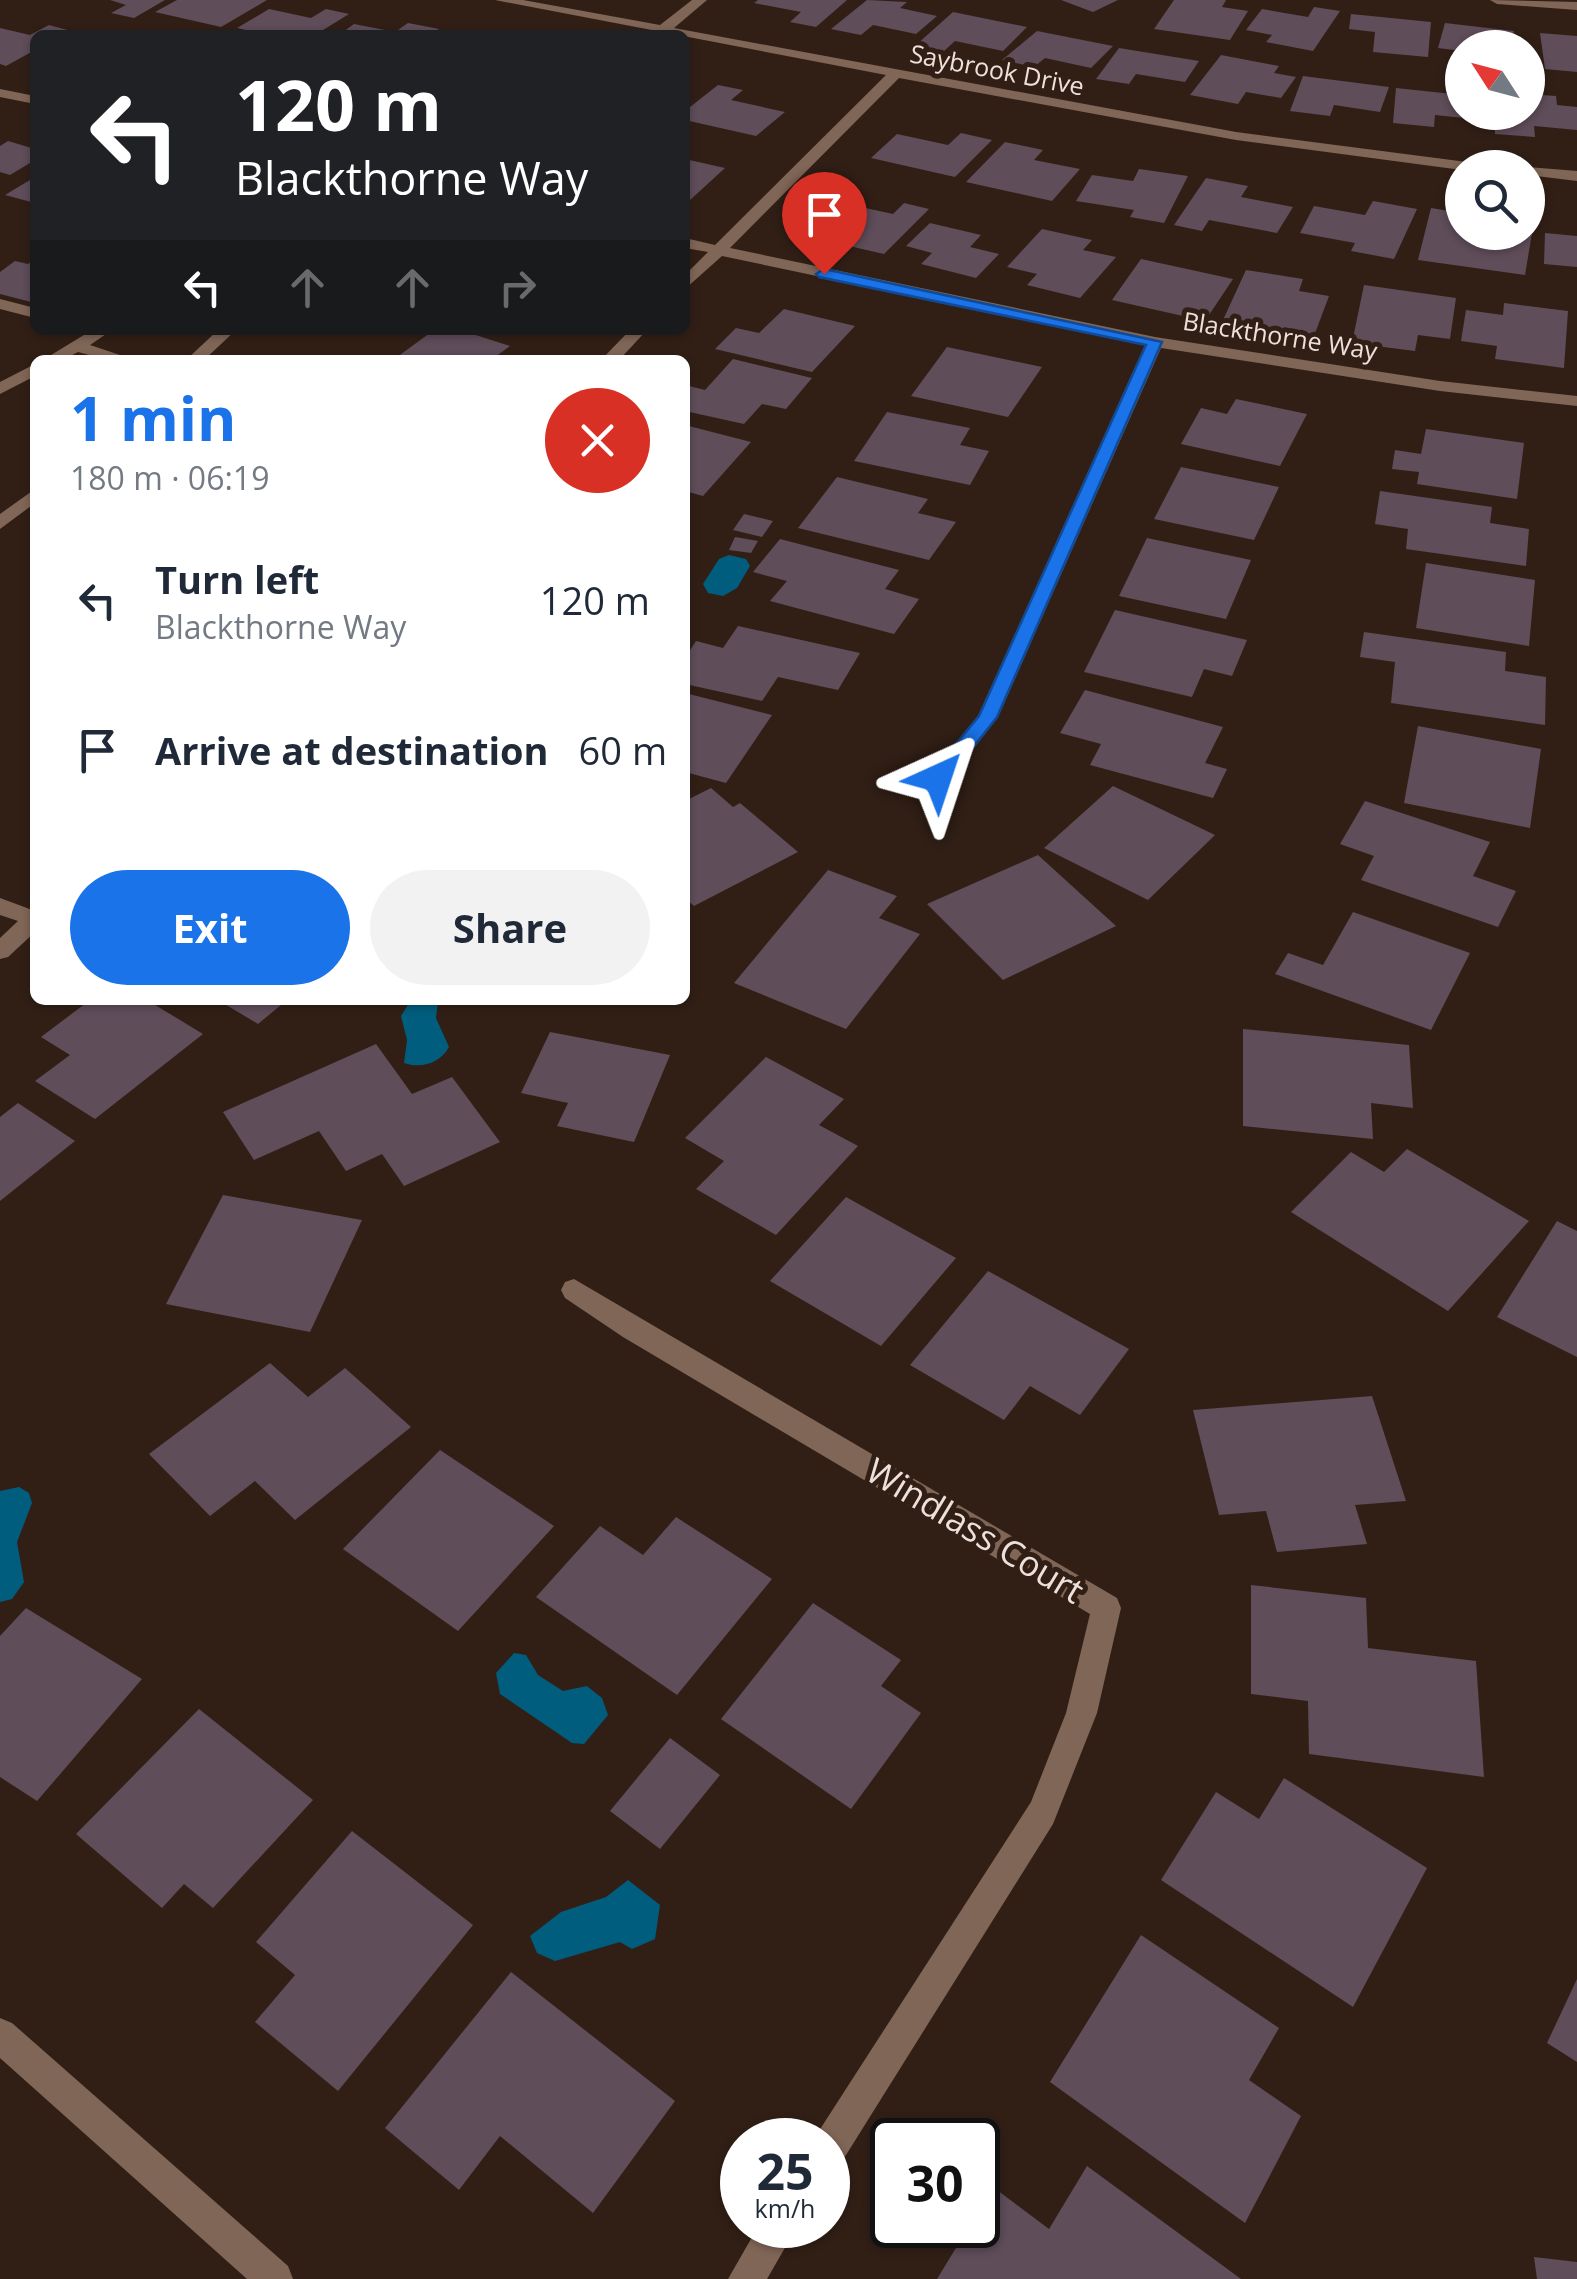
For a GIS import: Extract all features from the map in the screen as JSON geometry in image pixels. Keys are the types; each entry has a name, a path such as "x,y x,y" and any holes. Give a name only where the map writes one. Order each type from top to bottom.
{"street":[{"name":"Saybrook Drive","path":"502,0 663,30"},
{"path":"663,30 700,0"},
{"path":"1496,0 1577,6"},
{"name":"Saybrook Drive","path":"690,35 1236,136 1445,163"},
{"path":"690,279 895,74"},
{"path":"0,92 30,99"},
{"path":"1545,173 1577,176"},
{"name":"Blackthorne Way","path":"690,244 1155,342 1421,383 1577,401"},
{"path":"0,304 30,312"},
{"path":"60,355 95,335"},
{"path":"200,355 222,335"},
{"path":"614,355 634,335"},
{"path":"938,778 988,717 1155,342"},
{"path":"76,346 109,355"},
{"path":"0,388 30,372"},
{"path":"0,523 30,498"},
{"path":"0,906 30,917"},
{"path":"0,951 30,924"},
{"name":"Windlass Court","path":"574,1290 633,1329 1106,1608 1101,1644 1069,1756 1042,1813 848,2118"},
{"path":"0,2035 276,2279"},
{"path":"746,2279 766,2248"}],"water":[{"path":"729,555 746,559 750,566 737,588 723,596 708,593 703,584 719,559"},
{"path":"408,1005 438,1005 436,1018 449,1047 441,1057 424,1065 404,1063 407,1040 401,1016"},
{"path":"19,1487 29,1493 32,1503 17,1542 24,1582 12,1599 0,1602 0,1491"},
{"path":"514,1653 526,1655 538,1675 563,1691 587,1686 602,1698 608,1715 584,1744 572,1743 500,1694 496,1673"},
{"path":"628,1880 660,1905 655,1939 632,1949 620,1942 555,1961 537,1953 530,1936 561,1912 606,1897"}],"building":[{"path":"110,0 165,0 134,18 111,13 126,5"},
{"path":"177,0 267,0 221,27 155,12"},
{"path":"847,0 816,27 790,22 801,12 754,3"},
{"path":"867,0 907,2 900,8 937,16 916,34 873,25 861,35 831,29"},
{"path":"1061,0 1118,0 1093,12"},
{"path":"1174,0 1226,0 1222,7 1248,11 1230,40 1154,29"},
{"path":"1314,7 1340,11 1313,51 1266,42 1272,35 1246,30 1262,9 1308,17"},
{"path":"269,9 311,18 326,9 349,14 323,30 237,28"},
{"path":"953,12 1027,27 1003,51 955,41 944,51 916,45"},
{"path":"1351,14 1431,22 1428,57 1373,52 1375,32 1349,29"},
{"path":"408,23 439,29 438,30 398,30"},
{"path":"1445,23 1505,30 1445,30 1445,49 1438,48"},
{"path":"354,24 385,30 346,30"},
{"path":"49,25 67,30 40,30"},
{"path":"0,28 30,35 30,53 6,66 0,64"},
{"path":"1037,31 1113,46 1091,68 1045,58 1034,67 1002,60"},
{"path":"1545,33 1577,36 1577,72 1545,69"},
{"path":"1119,48 1199,61 1185,82 1136,74 1129,84 1096,79"},
{"path":"1221,55 1279,66 1274,73 1296,77 1281,98 1246,92 1238,104 1190,95"},
{"path":"1303,76 1389,87 1380,112 1334,105 1330,116 1290,111"},
{"path":"718,85 743,90 731,100 785,112 756,136 690,121 690,107"},
{"path":"1396,88 1445,93 1445,116 1435,115 1434,127 1393,123"},
{"path":"1545,95 1556,96 1557,105 1577,107 1577,130 1545,127"},
{"path":"1495,130 1534,130 1535,137 1495,134"},
{"path":"961,133 992,140 955,177 871,158 897,134 948,145"},
{"path":"8,141 30,148 30,163 10,175 0,172 0,146"},
{"path":"1005,142 1043,150 1034,160 1080,169 1052,201 966,182"},
{"path":"690,160 725,168 690,200"},
{"path":"1139,169 1188,176 1164,223 1130,217 1134,210 1076,201 1092,175 1133,181"},
{"path":"1206,178 1248,186 1241,197 1293,207 1277,233 1209,220 1202,231 1174,225"},
{"path":"30,180 30,202 5,195"},
{"path":"833,201 893,214 904,203 929,209 884,254 849,246 859,237 808,225"},
{"path":"1373,201 1417,209 1394,259 1351,251 1355,243 1300,233 1314,206 1365,215"},
{"path":"1431,208 1445,210 1445,250 1529,250 1525,275 1418,260"},
{"path":"930,223 981,235 970,247 999,254 976,278 921,264 932,253 906,246"},
{"path":"1042,229 1092,240 1083,250 1116,257 1080,298 1027,285 1037,274 1007,267"},
{"path":"1545,233 1577,236 1577,267 1544,264"},
{"path":"1141,259 1233,279 1205,321 1112,300"},
{"path":"15,261 28,264 30,302 0,294 0,272"},
{"path":"1246,270 1303,279 1299,291 1329,296 1314,336 1223,320"},
{"path":"1364,285 1456,298 1450,339 1418,335 1415,351 1352,343"},
{"path":"1504,303 1568,311 1564,368 1495,359 1497,346 1461,341 1466,310 1503,315"},
{"path":"784,309 855,326 812,372 715,349 736,328 759,333"},
{"path":"427,335 476,335 510,346 498,355 400,355"},
{"path":"947,347 1042,367 1008,417 911,396"},
{"path":"733,359 812,378 786,409 762,404 744,424 690,412 690,386 705,390"},
{"path":"1236,399 1307,414 1280,466 1181,444 1201,408 1227,414"},
{"path":"887,412 970,428 960,445 989,451 970,485 854,461"},
{"path":"690,426 751,442 703,496 690,492"},
{"path":"1426,429 1524,443 1517,499 1417,484 1419,472 1392,469 1395,450 1421,454"},
{"path":"1181,467 1279,487 1254,540 1154,519"},
{"path":"837,477 928,499 918,513 956,522 929,560 798,528"},
{"path":"1380,491 1492,507 1490,523 1529,529 1526,566 1406,549 1408,529 1375,524"},
{"path":"744,514 773,521 762,537 733,530"},
{"path":"735,537 758,541 751,553 729,550"},
{"path":"1147,538 1251,560 1226,619 1119,596"},
{"path":"780,539 899,570 885,589 919,599 894,634 770,601 787,581 753,572"},
{"path":"1426,563 1535,580 1529,646 1416,628"},
{"path":"1115,610 1247,640 1232,676 1204,669 1192,697 1084,672"},
{"path":"738,626 860,653 838,690 778,677 762,701 690,685 690,650 696,641 723,648"},
{"path":"1364,632 1506,652 1505,671 1546,677 1545,725 1391,703 1395,662 1360,657"},
{"path":"1085,690 1223,727 1205,763 1227,769 1213,798 1090,765 1101,744 1060,733"},
{"path":"690,694 772,715 726,783 690,773"},
{"path":"1418,726 1541,749 1530,828 1404,803"},
{"path":"1113,786 1215,835 1148,900 1044,848"},
{"path":"711,788 733,807 740,803 798,852 694,906 690,902 690,798"},
{"path":"1365,801 1490,842 1473,876 1516,891 1498,927 1361,880 1374,856 1340,844"},
{"path":"1038,855 1116,926 1003,980 927,904"},
{"path":"828,870 897,896 879,918 920,934 846,1029 734,983"},
{"path":"1353,912 1470,953 1431,1030 1275,974 1288,953 1323,965"},
{"path":"83,1005 155,1005 203,1034 95,1119 35,1081 70,1055 41,1037"},
{"path":"226,1005 281,1005 258,1024"},
{"path":"1243,1029 1409,1045 1413,1108 1371,1103 1373,1139 1243,1126"},
{"path":"550,1032 670,1055 634,1142 557,1126 568,1103 521,1093"},
{"path":"376,1044 412,1094 452,1077 500,1142 404,1186 382,1154 346,1171 319,1131 254,1160 223,1112"},
{"path":"766,1057 844,1099 819,1125 858,1146 776,1235 696,1189 724,1161 685,1138"},
{"path":"18,1103 75,1141 0,1201 0,1117"},
{"path":"1407,1149 1529,1221 1448,1311 1291,1212 1351,1152 1384,1172"},
{"path":"223,1195 362,1220 310,1332 166,1304"},
{"path":"846,1197 956,1258 881,1346 770,1281"},
{"path":"1557,1221 1577,1231 1577,1357 1497,1317"},
{"path":"988,1271 1129,1349 1080,1415 1030,1386 1004,1420 910,1365"},
{"path":"270,1363 308,1397 345,1368 411,1427 295,1520 255,1481 210,1516 149,1454"},
{"path":"1372,1396 1406,1501 1355,1505 1367,1544 1277,1552 1266,1511 1219,1515 1193,1410"},
{"path":"440,1450 554,1526 458,1631 343,1549"},
{"path":"676,1517 772,1579 677,1695 536,1597 600,1526 643,1555"},
{"path":"1251,1585 1366,1598 1368,1648 1476,1661 1484,1777 1309,1754 1308,1701 1251,1694"},
{"path":"813,1603 901,1660 881,1686 921,1713 851,1809 721,1719"},
{"path":"26,1608 142,1679 37,1801 0,1777 0,1636"},
{"path":"199,1709 313,1800 213,1908 184,1884 162,1908 76,1834"},
{"path":"670,1738 720,1775 660,1849 610,1811"},
{"path":"1284,1778 1427,1868 1353,2007 1161,1880 1216,1792 1259,1819"},
{"path":"352,1831 473,1925 338,2091 255,2022 295,1975 256,1942"},
{"path":"1141,1935 1279,2028 1249,2080 1301,2116 1245,2223 1050,2082"},
{"path":"511,1972 675,2101 593,2213 500,2136 459,2190 385,2128"},
{"path":"1577,1979 1577,2062 1547,2043"},
{"path":"1087,2166 1241,2279 937,2279 956,2248 1000,2248 1000,2192 1049,2229"},
{"path":"1534,2257 1577,2262 1577,2279 1537,2279"}],"route":[{"path":"824,274 1155,342 988,717 938,778"}]}
